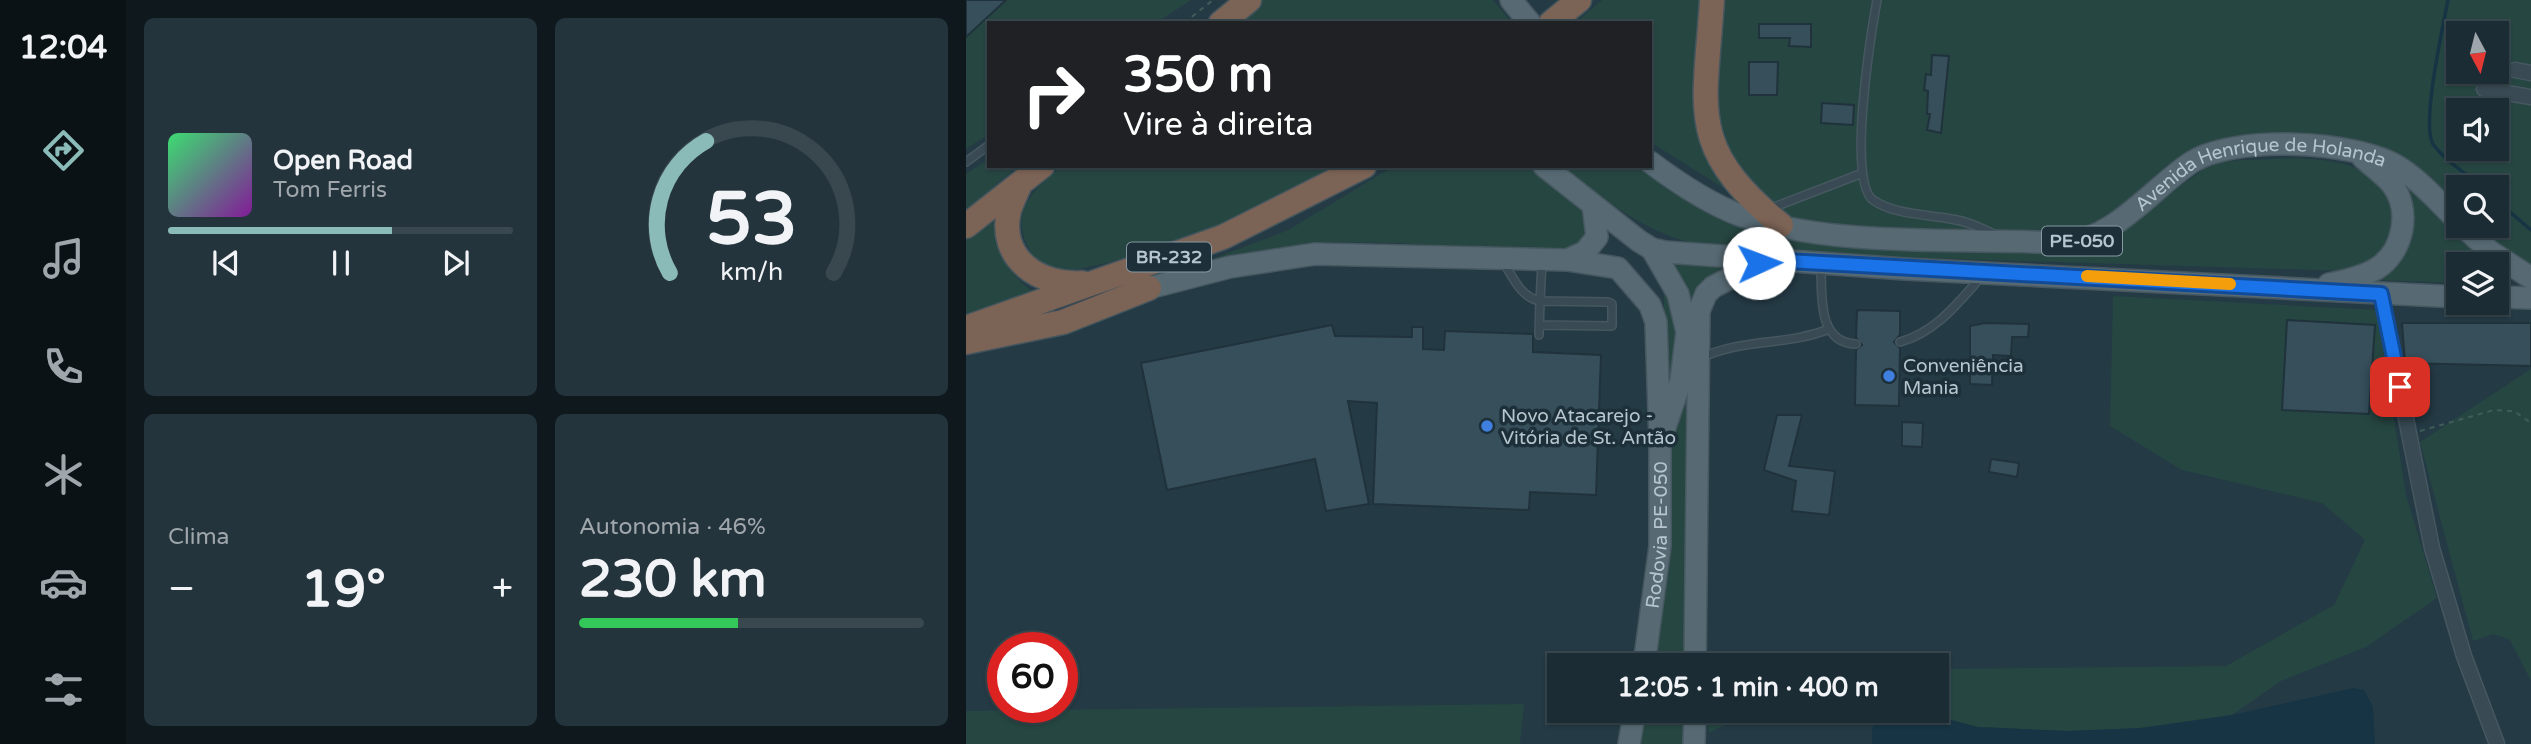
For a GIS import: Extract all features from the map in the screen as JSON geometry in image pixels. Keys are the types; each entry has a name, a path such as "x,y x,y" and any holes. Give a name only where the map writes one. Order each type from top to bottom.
{"highway":[{"path":"1223,21 1249,0"},
{"path":"1553,21 1579,0"},
{"path":"1712,0 1705,116 1709,138 1727,172 1772,218"},
{"path":"966,226 1040,168"},
{"name":"BR-232","path":"966,328 1223,237 1360,168"},
{"path":"1020,184 1009,212 1009,231 1018,257 1028,270 1046,281 1063,284 1096,282"},
{"path":"966,342 1063,322 1149,288"}],"main road":[{"name":"Avenida Henrique de Holanda","path":"1652,163 1727,210 1772,218 1813,233 1844,235 2065,243 2092,238 2190,163 2221,149 2266,146 2356,152 2400,168 2446,210"},
{"path":"2309,289 2377,268 2400,238 2402,208 2392,184 2356,152"},
{"path":"1547,168 1651,249"},
{"path":"1567,260 1586,252 1597,237 1593,205"},
{"path":"2476,238 2491,252 2531,278"},
{"name":"PE-050","path":"1651,249 1770,260 2309,289"},
{"name":"Rodovia PE-050","path":"1646,653 1660,546 1660,442 1681,380 1687,332 1678,294 1651,249"},
{"path":"1149,288 1230,267 1315,254 1567,260 1618,268 1650,305 1656,322 1660,442"},
{"name":"Rodovia PE-050","path":"1695,653 1699,311 1706,294 1735,273 1770,260"},
{"path":"2309,289 2446,296"},
{"path":"2509,297 2531,298"},
{"path":"1629,744 1633,723"},
{"path":"1694,744 1695,723"}],"street":[{"path":"2515,71 2531,73"},
{"path":"2484,89 2531,97"},
{"path":"2381,294 2432,548 2463,656 2497,744"}],"lane":[{"path":"1877,0 1865,86 1860,174 1864,189 1880,203 1908,213 1972,224 2010,240"},
{"path":"966,162 987,146"},
{"path":"1772,218 1860,174"},
{"path":"1503,260 1529,299 1612,304 1612,326 1609,327 1540,325"},
{"path":"1539,335 1542,260"},
{"path":"1820,263 1823,306 1829,329 1842,341 1856,344"},
{"path":"1900,342 1923,334 1940,321 1985,272"},
{"path":"1697,360 1719,349 1809,337 1829,329"}],"path":[{"path":"1187,21 1213,0"},
{"path":"2409,434 2494,410 2514,411 2531,423"}],"green space":[{"path":"966,0 1191,0 1159,21 987,21 987,135 966,149"},
{"path":"1262,0 1493,0 1510,21 1236,21"},
{"path":"1602,0 1705,0 1700,104 1738,197 1652,143 1652,21 1577,21"},
{"path":"1713,0 2531,0 2531,278 2509,261 2509,252 2498,252 2479,238 2509,238 2509,175 2446,175 2446,211 2400,176 2446,220 2446,238 2466,238 2480,252 2446,252 2446,283 2376,280 2407,247 2414,224 2412,201 2400,182 2342,150 2221,150 2092,238 1781,225 1705,123"},
{"path":"2297,158 2332,161 2365,173 2379,185 2387,199 2391,228 2386,243 2365,265 2348,271 1790,254 1724,249 1682,240 1645,225 1595,192 1565,168 1648,168 1701,206 1837,241 2117,232 2204,169 2224,161"},
{"path":"987,160 987,168 1016,168 966,210 966,174"},
{"path":"1059,168 1330,168 1293,193 1207,231 1111,262 1075,270 1041,266 1024,236 1021,223 1023,212 1028,200"},
{"path":"1391,168 1538,168 1586,206 1585,239 1567,254 1397,243 1320,242 1314,249 1176,273 1288,230"},
{"path":"992,213 996,239 1005,261 1018,279 1039,295 966,321 966,233"},
{"path":"1657,256 1740,264 1711,280 1687,653 1653,653 1669,524 1663,266"},
{"path":"2113,296 2377,310 2406,495 2437,598 2366,647 2281,681 2232,715 2141,728 2067,731 1978,727 1949,721 1949,669 2226,666 2334,605 2365,540 2322,503 2182,470 2110,426"},
{"path":"2531,369 2531,681 2510,640 2493,634 2473,641 2420,442"},
{"path":"1524,704 1520,744 966,744 966,711 987,711 987,723 1078,723 1078,710"},
{"path":"1641,723 1685,723 1684,744 1638,744"},
{"path":"1708,723 1729,723 1709,733"}],"water":[{"path":"2353,688 2364,690 2373,707 2375,744 1872,744 1872,729 1876,723 1949,723 1949,719 1978,727 2067,731 2141,728 2232,715"}],"building":[{"path":"966,0 1006,0 966,37"},
{"path":"1759,24 1811,24 1811,47 1789,46 1790,38 1759,38"},
{"path":"1932,55 1949,56 1941,133 1927,130 1930,114 1927,114 1928,91 1924,90 1926,74 1931,75"},
{"path":"1749,62 1778,62 1777,95 1749,95"},
{"path":"1822,103 1854,105 1853,125 1821,123"},
{"path":"1857,310 1900,311 1900,335 1894,342 1900,348 1899,406 1855,405 1856,350 1862,345 1856,338"},
{"path":"2287,320 2375,325 2369,414 2282,410"},
{"path":"1985,323 2029,324 2028,337 2012,337 2011,356 1993,355 1992,385 1970,384 1970,326"},
{"path":"2402,323 2531,323 2531,366 2405,363"},
{"path":"1332,325 1335,336 1412,337 1412,327 1423,327 1423,349 1444,350 1445,331 1533,334 1533,352 1601,355 1596,495 1530,492 1529,510 1373,504 1377,403 1348,401 1369,504 1326,511 1315,459 1167,490 1141,363"},
{"path":"1777,415 1802,415 1789,466 1835,471 1829,515 1792,511 1796,481 1764,470"},
{"path":"1902,422 1923,423 1922,447 1902,446"},
{"path":"1991,459 2019,463 2017,477 1989,472"}],"waterway":[{"path":"2448,0 2431,97 2430,133 2433,144 2467,175"},
{"path":"2509,211 2531,230"}],"slow traffic":[{"path":"2087,276 2230,284"}],"place":[{"name":"Conveniência Mania","path":"1889,376"},
{"name":"Novo Atacarejo - Vitória de St. Antão","path":"1487,426"}],"route":[{"path":"1759,263 1770,260 1905,269 2141,278 2381,294 2400,387"}]}
